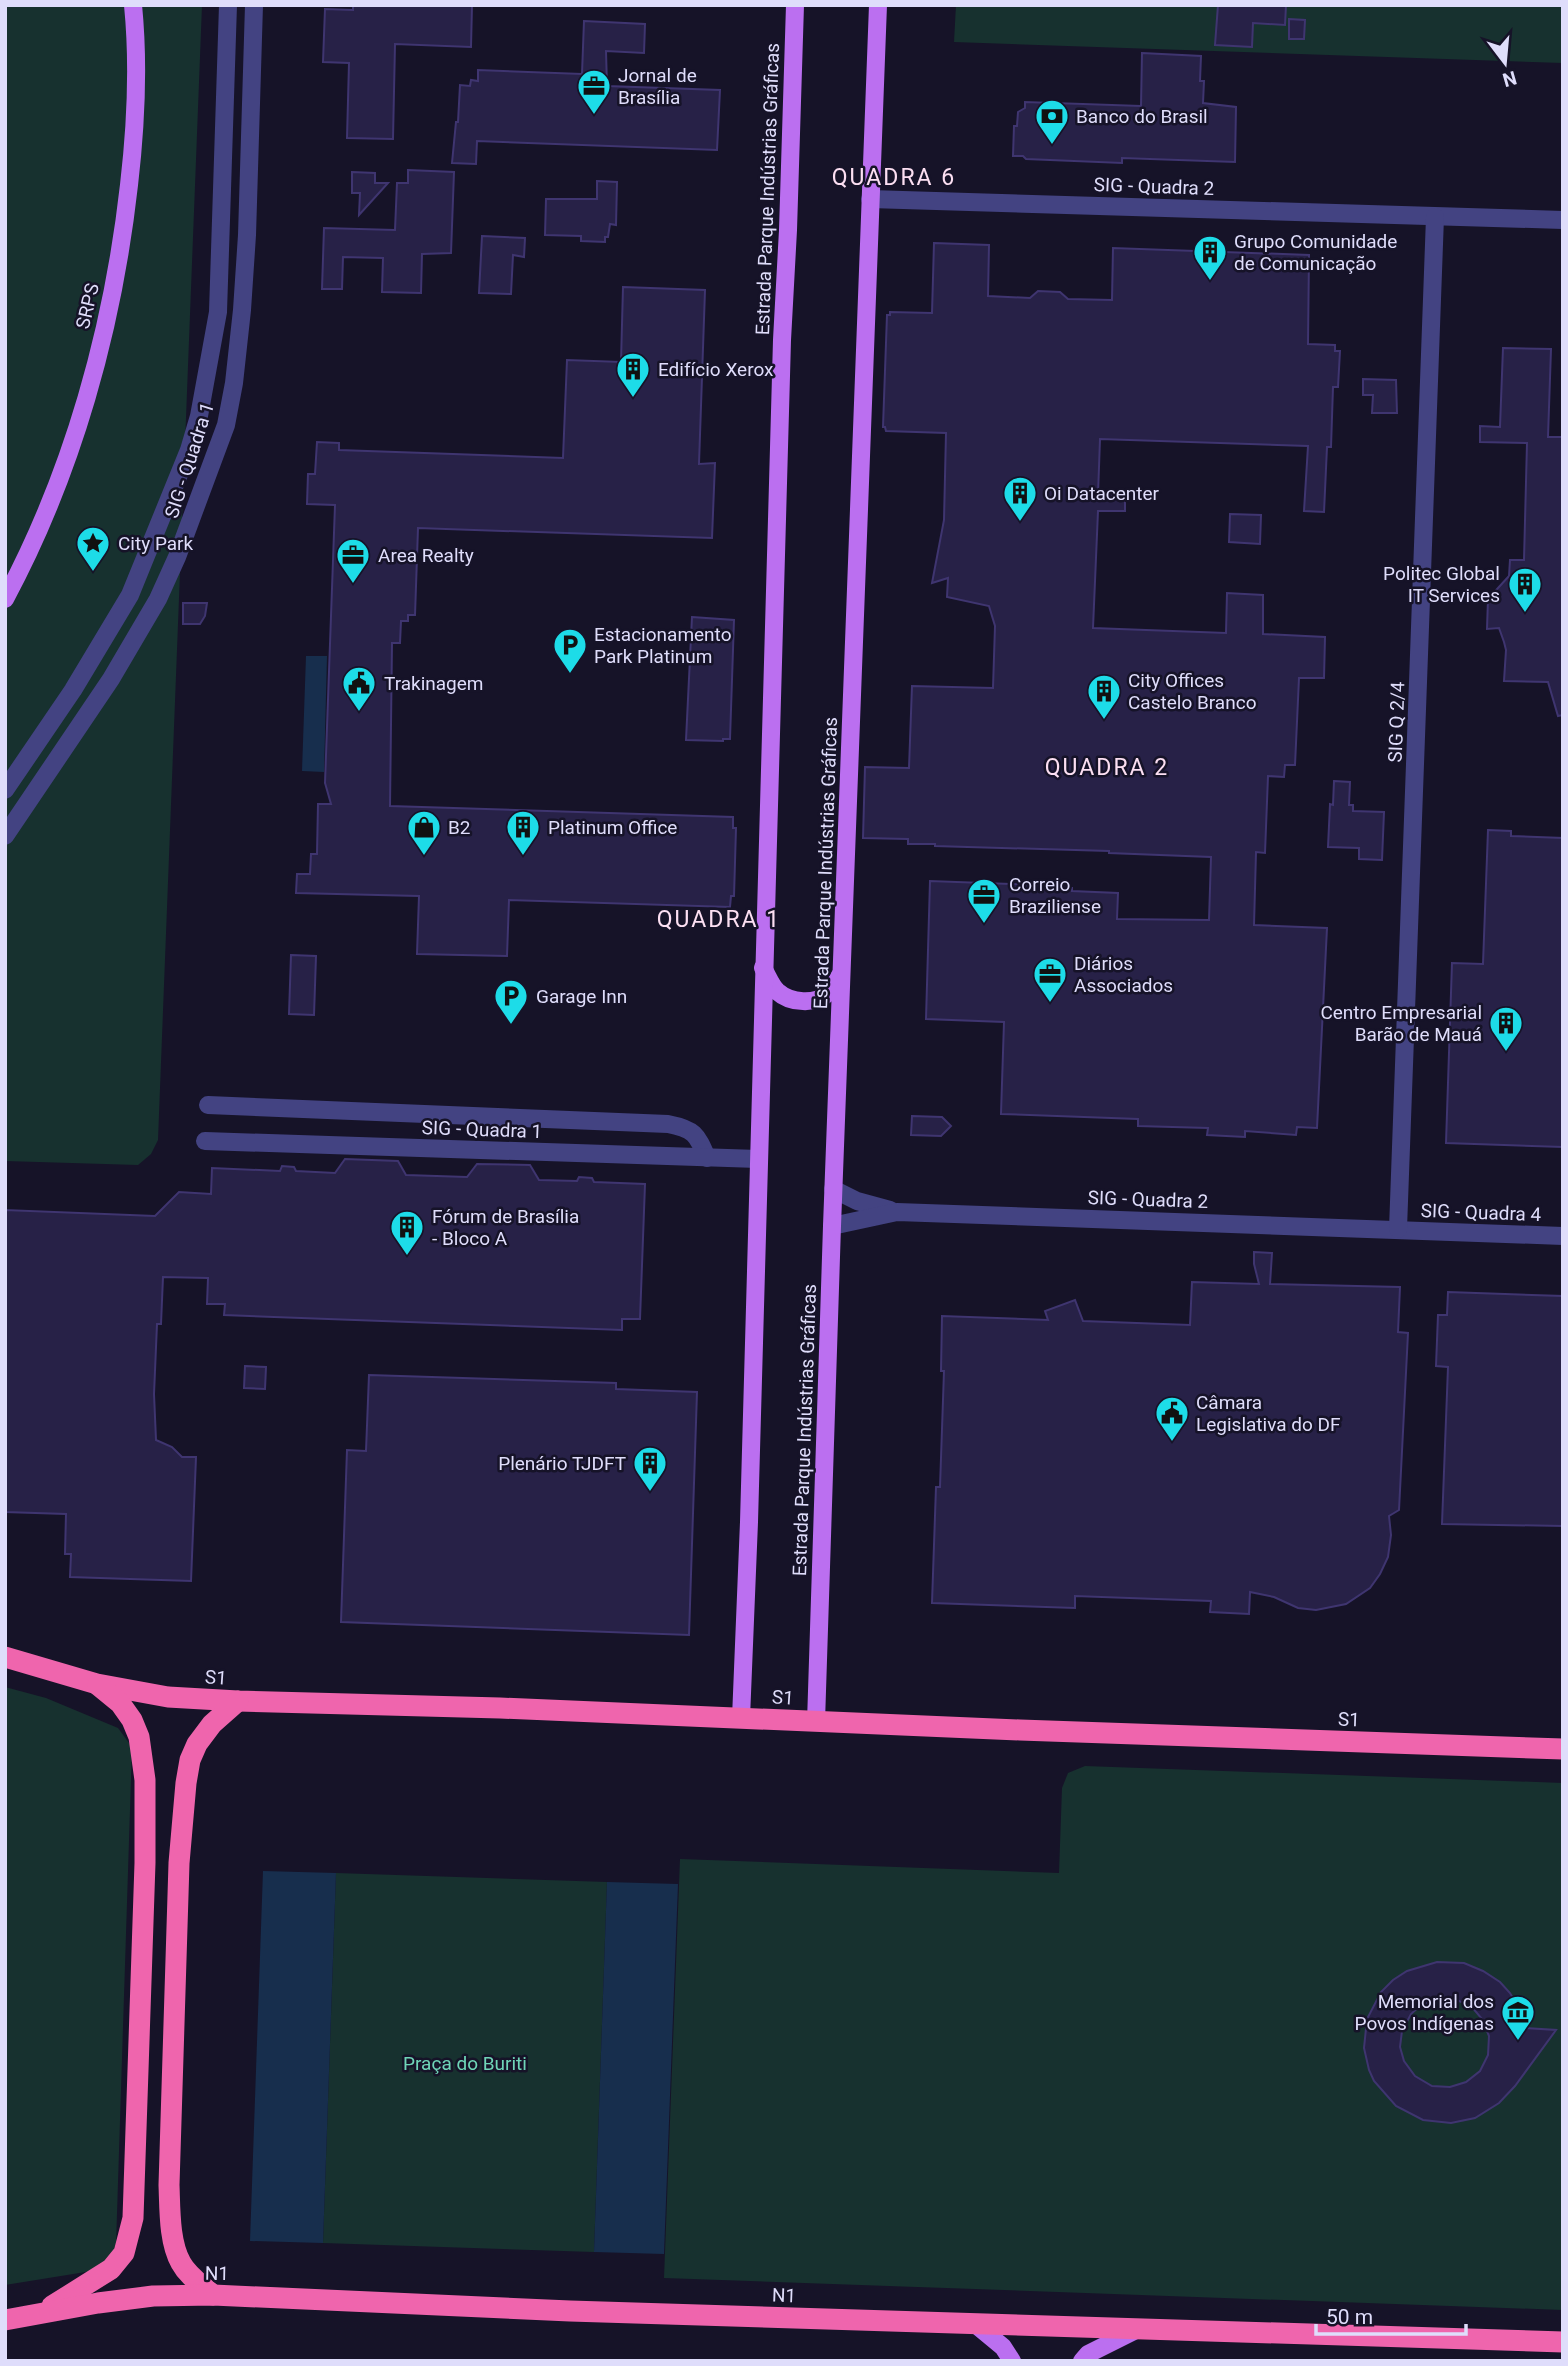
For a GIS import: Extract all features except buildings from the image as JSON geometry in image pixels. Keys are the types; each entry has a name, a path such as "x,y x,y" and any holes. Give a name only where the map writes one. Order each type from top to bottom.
{"highway":[{"name":"S1","path":"5,1657 97,1684 167,1697 1563,1749"},
{"path":"40,2313 111,2269 124,2253 133,2218 145,1877 145,1780 139,1737 132,1720 120,1703 97,1684"},
{"path":"213,2295 181,2264 170,2213 179,1863 190,1760 197,1744 212,1724 238,1701"},
{"name":"N1","path":"5,2320 153,2296 213,2295 570,2311 1563,2342"}],"main road":[{"name":"SRPS","path":"5,599 53,500 88,390 114,289 134,139 137,79 133,5"},
{"name":"Estrada Parque Indústrias Gráficas","path":"741,1717 795,5"},
{"name":"Estrada Parque Indústrias Gráficas","path":"816,1722 833,1189 878,5"},
{"path":"763,968 776,990 787,998 799,1001 813,1000 828,994 842,972"},
{"path":"974,2323 1003,2347 1012,2361"},
{"path":"1082,2361 1088,2354 1136,2330"}],"street":[{"name":"SIG - Quadra 1","path":"5,790 74,690 130,595 177,480 199,416 218,312 228,5"},
{"name":"SIG - Quadra 1","path":"5,836 111,678 158,599 182,545 226,425 234,383 244,285 254,5"},
{"name":"SIG - Quadra 2","path":"870,199 1436,217"},
{"path":"1436,217 1563,220"},
{"name":"SIG Q 2/4","path":"1398,1229 1436,217"},
{"path":"208,1105 668,1124 685,1127 694,1133 707,1158"},
{"name":"SIG - Quadra 1","path":"205,1140 758,1159"},
{"name":"SIG - Quadra 2","path":"833,1189 857,1201 897,1212 1398,1229"},
{"name":"SIG - Quadra 2","path":"832,1226 897,1212"},
{"name":"SIG - Quadra 4","path":"1398,1229 1563,1236"}],"green space":[{"name":"City Park","path":"5,5 202,5 158,1140 151,1154 138,1165 5,1161"},
{"path":"956,5 1563,5 1563,63 954,42"},
{"path":"5,1687 46,1698 118,1728 132,1747 116,2245 111,2259 98,2270 5,2285"},
{"path":"1085,1766 1563,1783 1563,2310 664,2278 680,1859 1059,1873 1062,1788 1068,1773"},
{"name":"Praça do Buriti","path":"336,1873 607,1882 594,2252 323,2243"}],"water":[{"path":"306,656 327,656 324,772 302,771"},
{"path":"263,1871 336,1873 323,2243 250,2241"},
{"path":"607,1882 678,1884 664,2254 594,2252"}],"place":[{"name":"Jornal de Brasília","path":"594,116"},
{"name":"Banco do Brasil","path":"1052,146"},
{"name":"Grupo Comunidade de Comunicação","path":"1210,282"},
{"name":"Edifício Xerox","path":"633,399"},
{"name":"Oi Datacenter","path":"1020,523"},
{"name":"City Park","path":"93,573"},
{"name":"Area Realty","path":"353,585"},
{"name":"Politec Global IT Services","path":"1525,614"},
{"name":"Estacionamento Park Platinum","path":"570,675"},
{"name":"Trakinagem","path":"359,713"},
{"name":"City Offices Castelo Branco","path":"1104,721"},
{"name":"B2","path":"424,857"},
{"name":"Platinum Office","path":"523,857"},
{"name":"Correio Braziliense","path":"984,925"},
{"name":"Diários Associados","path":"1050,1004"},
{"name":"Garage Inn","path":"511,1026"},
{"name":"Centro Empresarial Barão de Mauá","path":"1506,1053"},
{"name":"Fórum de Brasília - Bloco A","path":"407,1257"},
{"name":"Câmara Legislativa do DF","path":"1172,1443"},
{"name":"Plenário TJDFT","path":"650,1493"},
{"name":"Memorial dos Povos Indígenas","path":"1518,2042"}],"district":[{"name":"QUADRA 6","path":"894,177"},
{"name":"QUADRA 2","path":"1107,767"},
{"name":"QUADRA 1","path":"719,919"}]}
